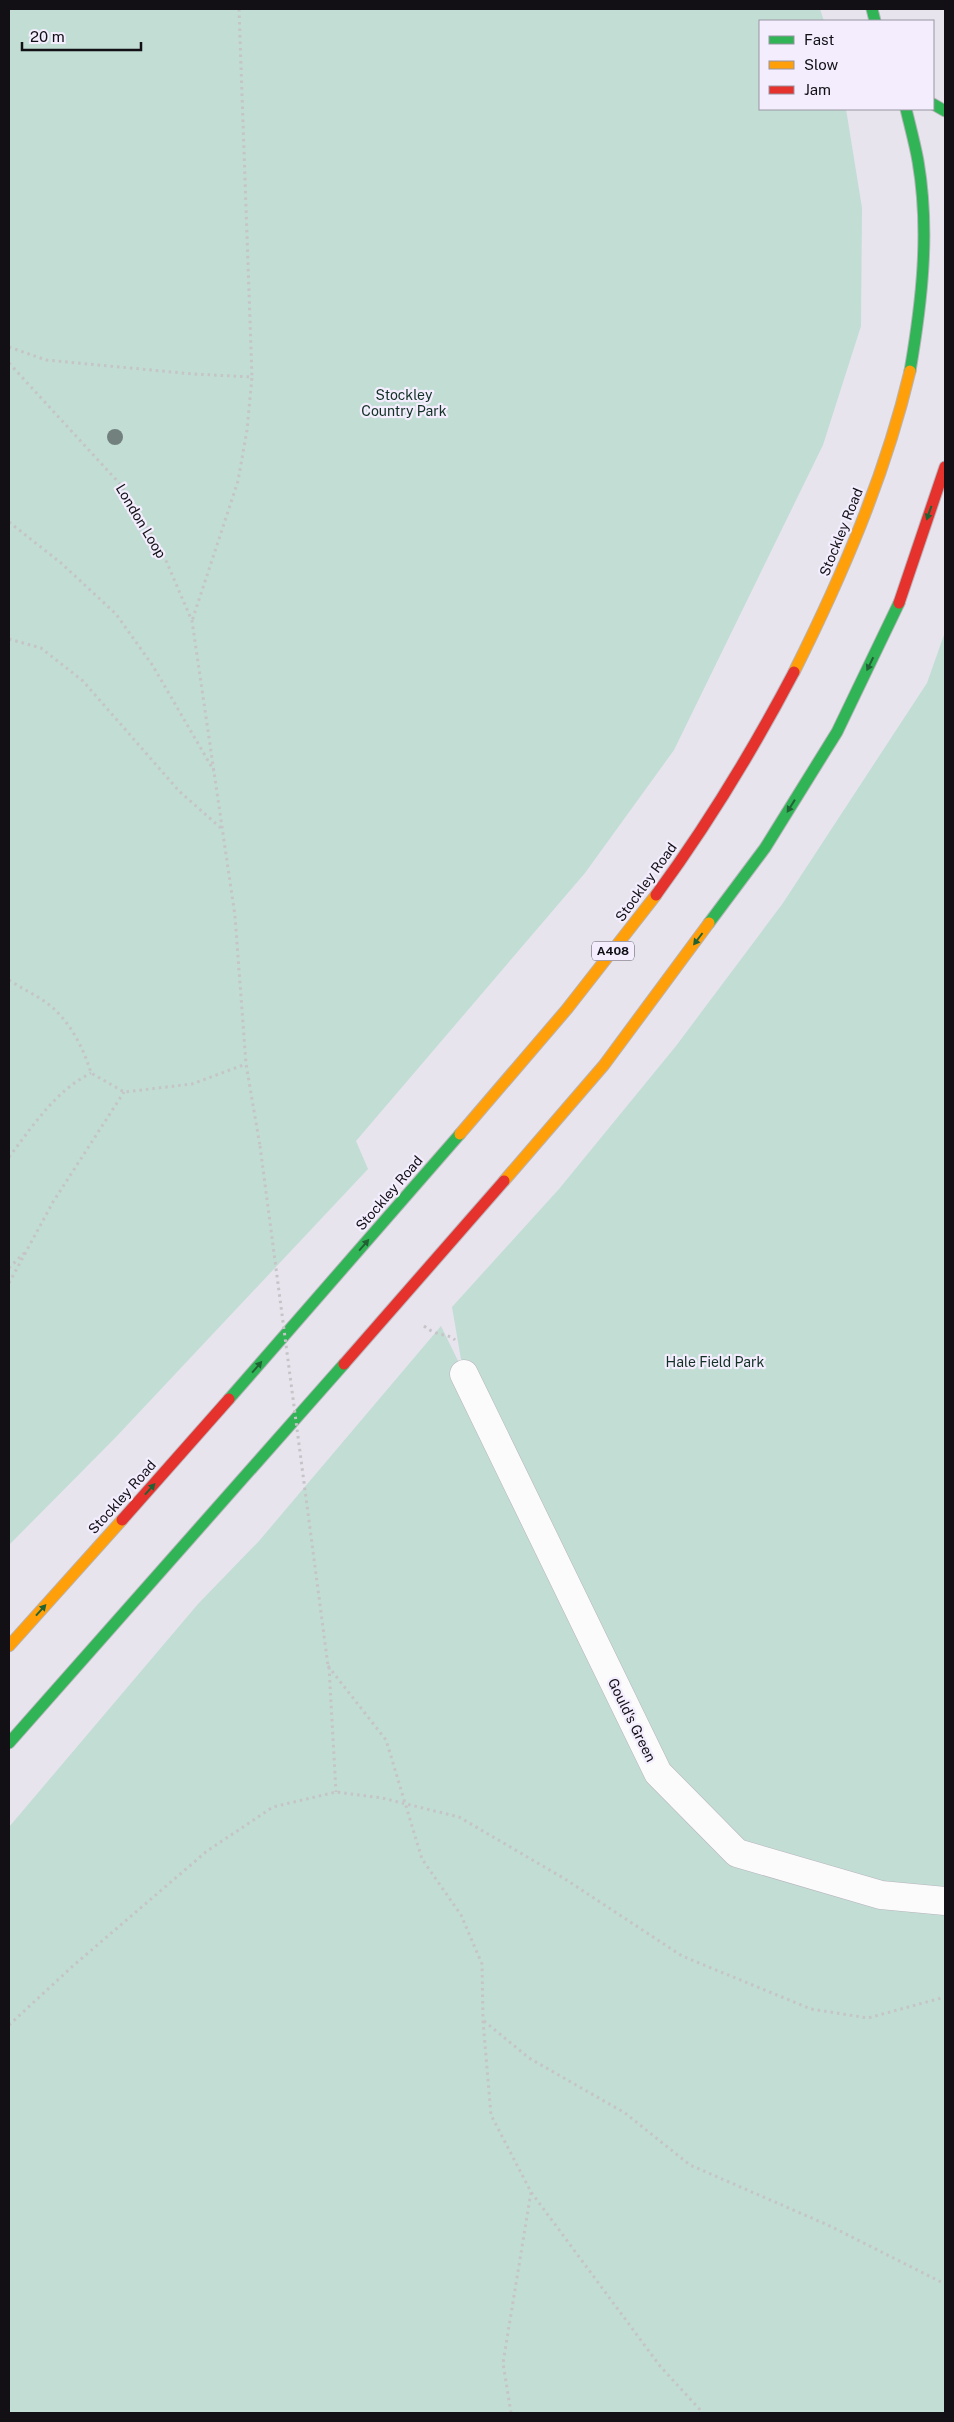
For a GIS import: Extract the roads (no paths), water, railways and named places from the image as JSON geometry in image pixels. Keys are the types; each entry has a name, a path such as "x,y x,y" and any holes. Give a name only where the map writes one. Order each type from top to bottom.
{"main road":[{"path":"934,105 945,111"},
{"name":"Stockley Road","path":"9,1646 346,1265 590,981 633,926 702,830 771,718 845,564 893,440 907,387 922,300 925,233 921,186 912,130 906,110"},
{"path":"9,1743 254,1468 604,1065 765,848 837,732 897,608 945,467"}],"street":[{"name":"Gould's Green","path":"464,1374 658,1773 737,1853 881,1895 945,1901"}],"park label":[{"name":"Stockley Country Park","path":"404,404"},
{"name":"Hale Field Park","path":"715,1362"}]}
